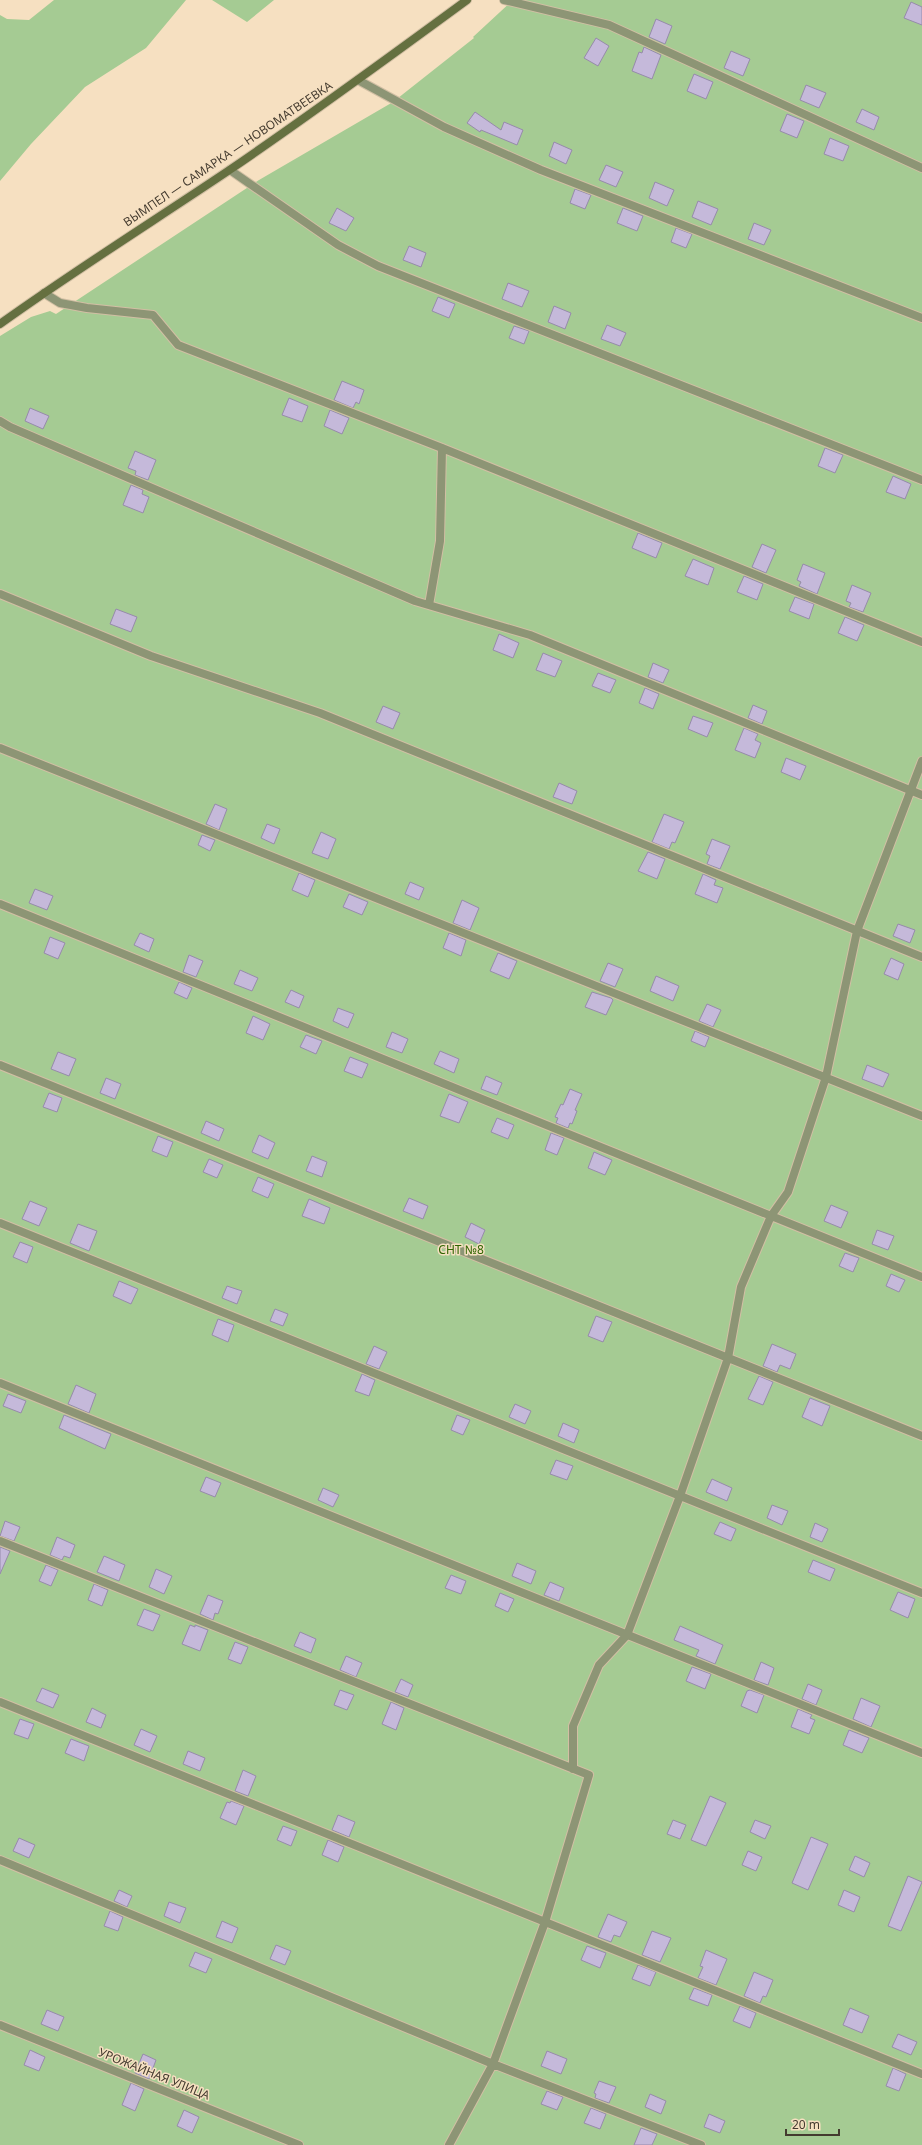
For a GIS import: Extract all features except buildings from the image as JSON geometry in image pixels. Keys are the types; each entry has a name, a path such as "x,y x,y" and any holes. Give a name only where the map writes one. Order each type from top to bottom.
{"main road":[{"name":"ВЫМПЕЛ — САМАРКА — НОВОМАТВЕЕВКА","path":"0,324 44,293 230,170 358,80 467,0"}],"street":[{"path":"504,0 609,25 922,168"},
{"path":"358,80 444,127 541,170 922,318"},
{"path":"230,170 338,245 378,266 922,480"},
{"path":"44,293 60,304 153,315 178,345 442,448 922,642"},
{"path":"0,421 24,434 415,601 530,635 922,795"},
{"path":"429,605 440,541 442,448"},
{"path":"0,594 151,656 320,713 857,932 922,957"},
{"path":"0,748 922,1116"},
{"path":"573,1769 573,1726 599,1665 627,1635 680,1496 728,1358 741,1287 771,1216 788,1192 826,1077 857,932 912,791 922,761"},
{"path":"0,904 922,1277"},
{"path":"0,1065 922,1436"},
{"path":"0,1224 922,1593"},
{"path":"0,1383 922,1753"},
{"path":"0,1540 588,1775 545,1922 492,2064 449,2145"},
{"path":"0,1702 922,2074"},
{"path":"0,1860 492,2064 701,2145"},
{"name":"УРОЖАЙНАЯ УЛИЦА","path":"0,2025 299,2145"}],"green space":[{"path":"54,0 186,0 146,48 85,87 31,144 0,181 0,15 7,19 29,20"},
{"path":"212,0 274,0 247,22"},
{"name":"СНТ №8","path":"513,0 922,0 922,2145 0,2145 0,336 31,317 50,311 56,314 259,180 393,102 474,38 473,37"}]}
